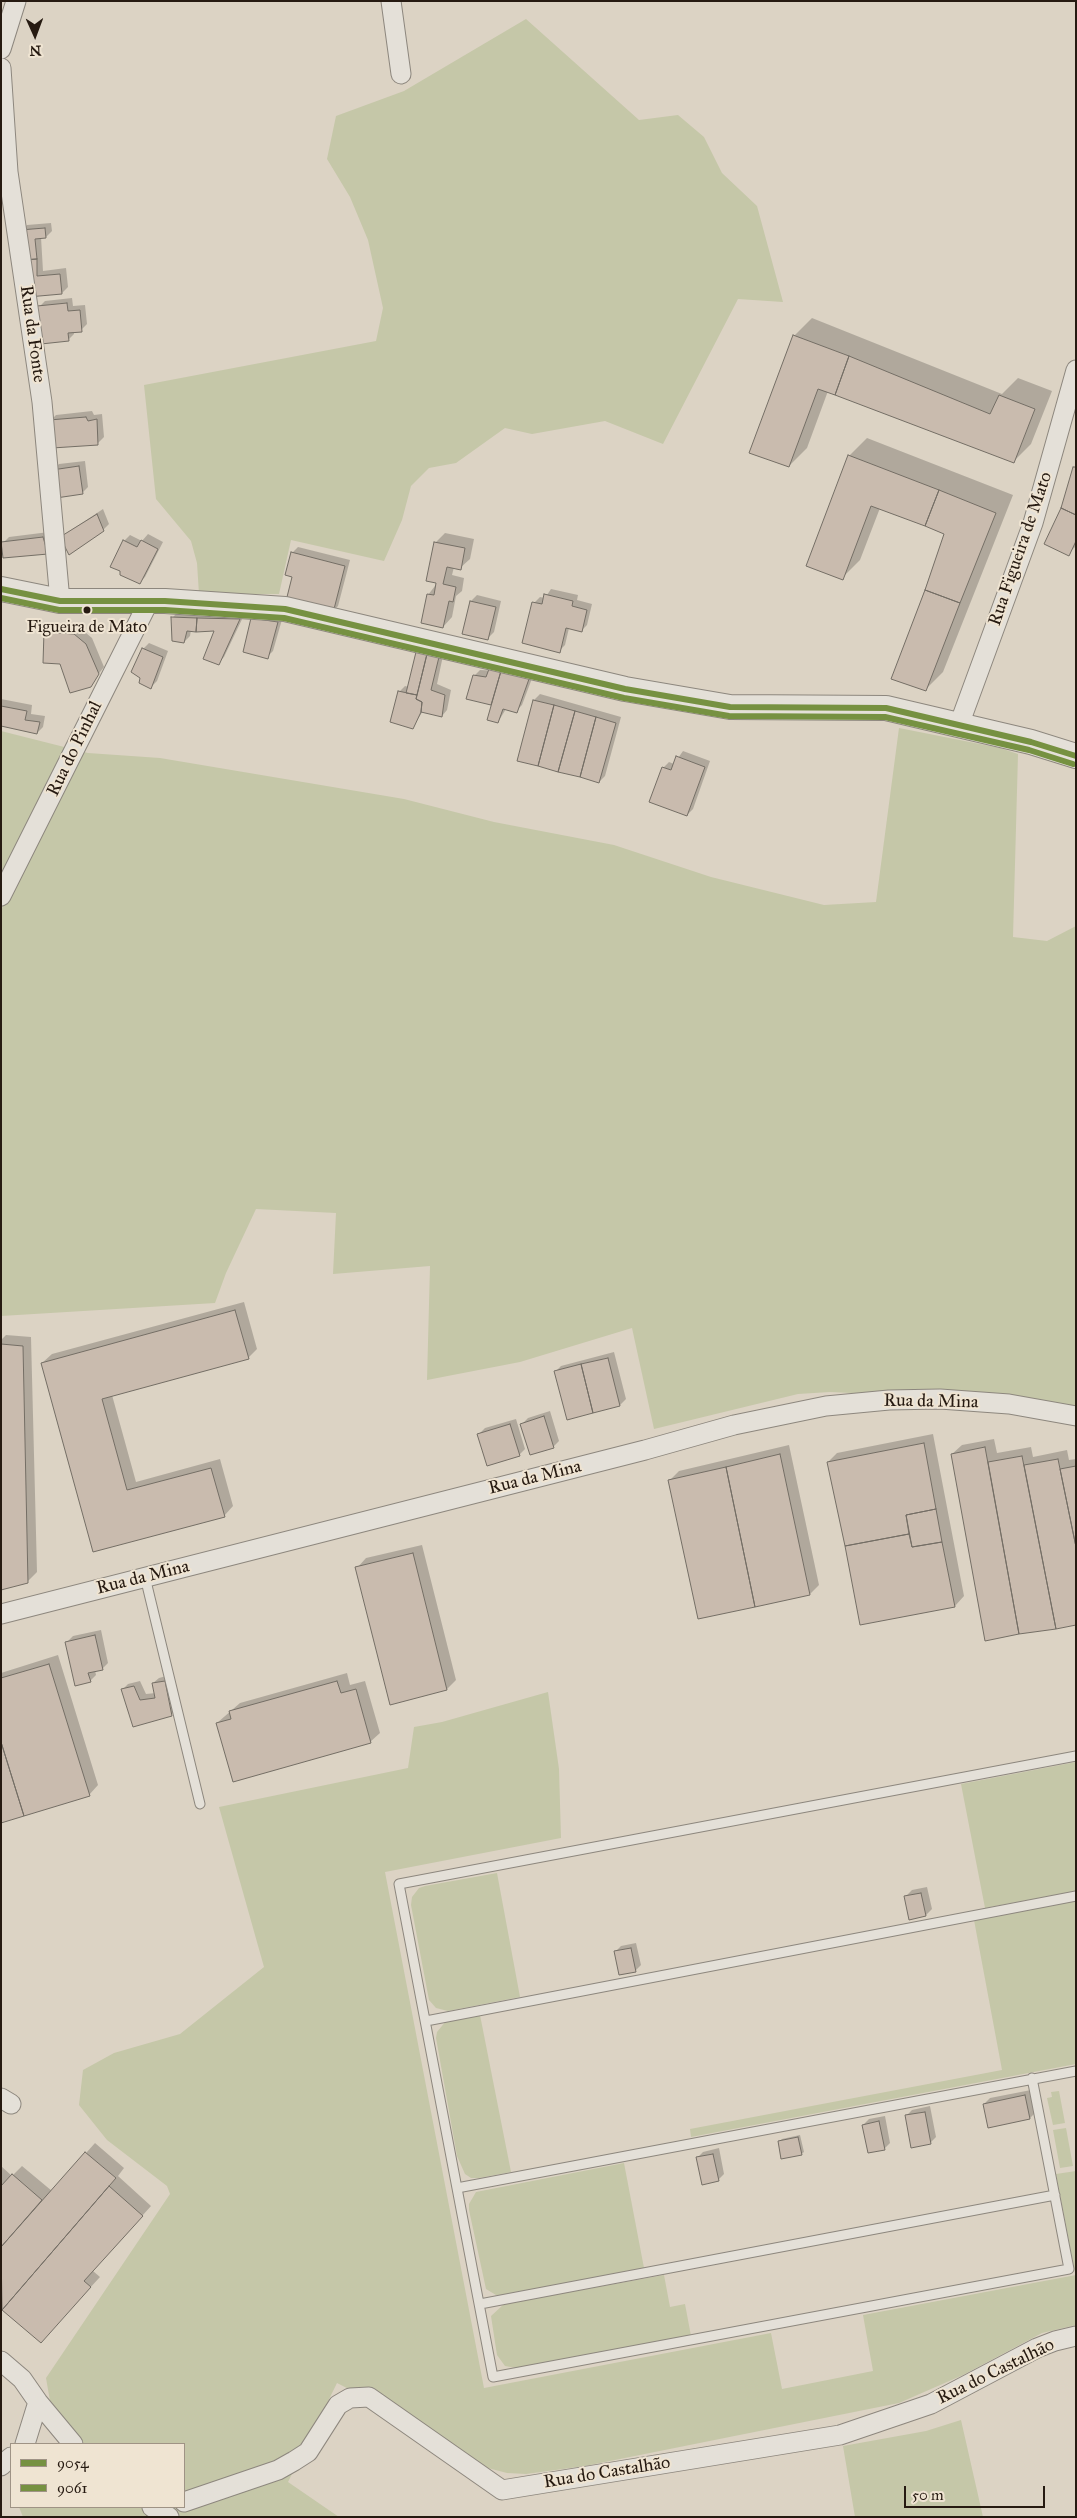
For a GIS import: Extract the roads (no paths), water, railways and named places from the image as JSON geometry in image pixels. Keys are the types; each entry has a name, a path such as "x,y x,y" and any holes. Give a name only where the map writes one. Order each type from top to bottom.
{"street":[{"path":"1,50 16,1"},
{"path":"391,1 401,74"},
{"name":"Rua da Fonte","path":"1,68 8,172 42,402 60,601"},
{"name":"Rua Figueira de Mato","path":"959,725 1033,523 1076,370"},
{"path":"1,589 60,601 149,601 285,609 625,689 730,707 886,708 1031,742 1076,756"},
{"name":"Rua do Pinhal","path":"1,896 149,601"},
{"name":"Rua da Mina","path":"1,1614 645,1450 734,1425 826,1406 889,1400 940,1400 1009,1404 1076,1416"},
{"name":"Rua do Castalhão","path":"185,2502 278,2470 294,2461 308,2452 338,2405 350,2398 369,2397 502,2490 840,2435 931,2404 1037,2348 1076,2336"},
{"path":"1,2361 22,2379 38,2402 72,2443"},
{"path":"26,2443 38,2402"}],"lane":[{"path":"146,1578 200,1804"},
{"path":"1032,2078 1068,2269 494,2377 400,1884 1076,1756"},
{"path":"426,2021 1076,1896"},
{"path":"458,2188 1076,2070"},
{"path":"480,2304 1055,2195"}],"place":[{"name":"Figueira de Mato","path":"87,610"}]}
